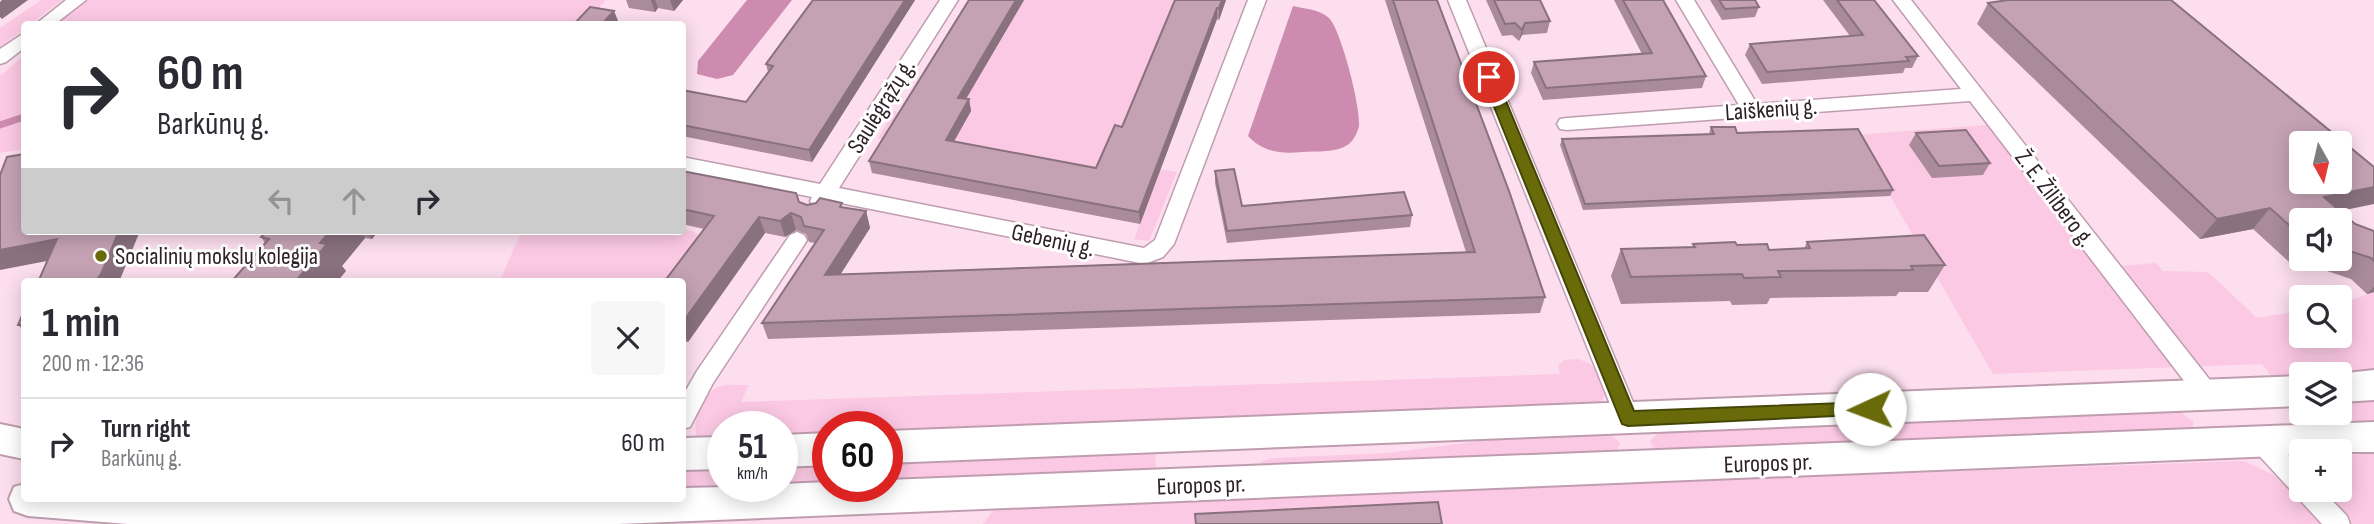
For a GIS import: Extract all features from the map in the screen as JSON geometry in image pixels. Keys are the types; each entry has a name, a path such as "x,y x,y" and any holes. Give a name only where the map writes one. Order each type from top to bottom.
{"main road":[{"path":"2352,387 2374,385"},
{"name":"Europos pr.","path":"903,446 2289,392"},
{"path":"2209,396 2254,444"},
{"path":"1628,419 1645,468"},
{"path":"1234,484 1232,461 1244,444 1262,432"},
{"name":"Europos pr.","path":"72,502 223,515 448,514 2254,444 2374,437"},
{"path":"0,439 21,443"},
{"path":"686,454 707,453"},
{"name":"Europos pr.","path":"0,495 21,497"}],"street":[{"path":"48,21 77,0"},
{"name":"Saulėgrąžų g.","path":"813,212 949,0"},
{"name":"Gebenių g.","path":"686,165 1131,256 1145,256 1156,252 1164,244 1257,0"},
{"path":"1457,0 1628,419"},
{"path":"1685,0 1751,110"},
{"name":"Ž. E. Žilibero g.","path":"1902,0 2209,396"},
{"path":"0,58 21,41"},
{"name":"Laiškenių g.","path":"1567,124 1975,93"},
{"path":"686,413 705,377 797,240"},
{"path":"2254,444 2289,475"},
{"path":"2317,502 2338,524"}],"shaded area":[{"path":"41,0 62,0 34,21 21,21 21,31 0,47 0,28"},
{"path":"89,0 606,0 587,21 60,21"},
{"path":"747,0 792,0 733,75 717,79 697,74 698,61"},
{"path":"1024,0 1180,0 1123,139 1110,151 1164,160 1160,169 1177,172 1149,241 1134,239 1152,190 878,139 893,111 963,124 960,109"},
{"path":"1293,6 1325,15 1334,25 1339,37 1359,116 1356,135 1344,147 1294,153 1279,152 1260,146 1248,136"},
{"path":"21,58 21,150 0,153 0,76"},
{"path":"1998,124 2108,267 2156,263 2163,271 2208,272 2257,318 2289,313 2289,348 2352,348 2352,300 2374,292 2374,371 2352,372 2352,362 2289,362 2289,379 2275,381 2262,364 1993,374 1855,135"},
{"path":"686,230 712,243 685,278 501,278 520,235 686,235"},
{"path":"1577,359 1599,371 1606,385 1606,392 1596,406 903,433 903,411 812,411 812,437 798,438 798,411 707,411 707,439 697,437 696,430 697,415 704,400 715,389 728,385 749,385 741,402 1560,374 1558,365 1564,360"},
{"path":"2374,397 2374,422 2352,424 2352,399"},
{"path":"2177,410 2193,421 2193,434 1665,454 1654,449 1650,441 1659,432"},
{"path":"2306,425 2341,425 2308,428"},
{"path":"1609,433 1620,443 1616,453 1269,468 1260,462 1272,458 1388,453 1518,436"},
{"path":"1155,449 1156,474 903,482 903,459"},
{"path":"2374,453 2374,524 2352,524 2331,502 2352,502 2352,455"},
{"path":"2244,461 2274,475 2289,489 2289,502 2302,502 2325,524 983,524 996,506"},
{"path":"798,463 812,463 812,487 798,487"},
{"path":"707,466 707,490 686,491 686,467"}],"building":[{"path":"813,0 905,0 809,150 686,126 686,91 746,102 773,66 766,64"},
{"path":"969,0 1016,0 958,98 969,99 946,140 1096,168 1115,125 1122,127 1175,0 1222,0 1139,212 869,161"},
{"path":"1393,0 1437,0 1509,191 1545,297 762,323 824,230 804,226 801,217 791,213 780,221 759,217 686,317 686,278 667,278 714,216 686,210 686,172 796,193 799,202 807,205 816,203 820,198 842,203 840,207 866,211 825,275 1475,252"},
{"path":"1494,0 1540,0 1550,21 1525,23 1522,30 1515,23 1505,24"},
{"path":"1623,0 1663,0 1706,76 1546,88 1534,62 1652,53"},
{"path":"1719,0 1755,0 1759,7 1725,9"},
{"path":"1837,0 1874,0 1918,56 1906,57 1909,61 1767,72 1750,44 1863,35"},
{"path":"2008,0 2171,0 2330,131 2289,131 2289,194 2339,194 2324,197 2337,208 2289,208 2289,225 2270,208 2217,219 1988,3"},
{"path":"590,7 614,11 605,21 577,21"},
{"path":"1711,127 1735,127 1737,133 1858,129 1893,190 1585,204 1562,139 1714,134"},
{"path":"1966,130 1990,163 1939,166 1916,133"},
{"path":"2352,149 2374,167 2374,187 2352,191"},
{"path":"21,155 21,235 117,235 98,278 40,278 57,239 0,250 0,175 7,157"},
{"path":"1234,169 1242,206 1404,192 1412,215 1227,231 1215,171"},
{"path":"2352,221 2374,231 2374,261 2352,252"},
{"path":"327,235 320,243 327,244 298,278 235,278 269,239 261,237"},
{"path":"1924,235 1945,265 1911,266 1913,270 1778,271 1781,277 1744,278 1742,274 1631,277 1621,249 1695,247 1693,244 1735,242 1737,245 1767,244 1769,250 1810,248 1807,242"},
{"path":"1438,502 1442,524 1196,524 1195,514"}],"waterway":[{"path":"0,125 21,118"}],"place":[{"name":"Socialinių mokslų kolegija","path":"101,256"}],"route":[{"path":"1489,77 1628,419 1870,409"}]}
